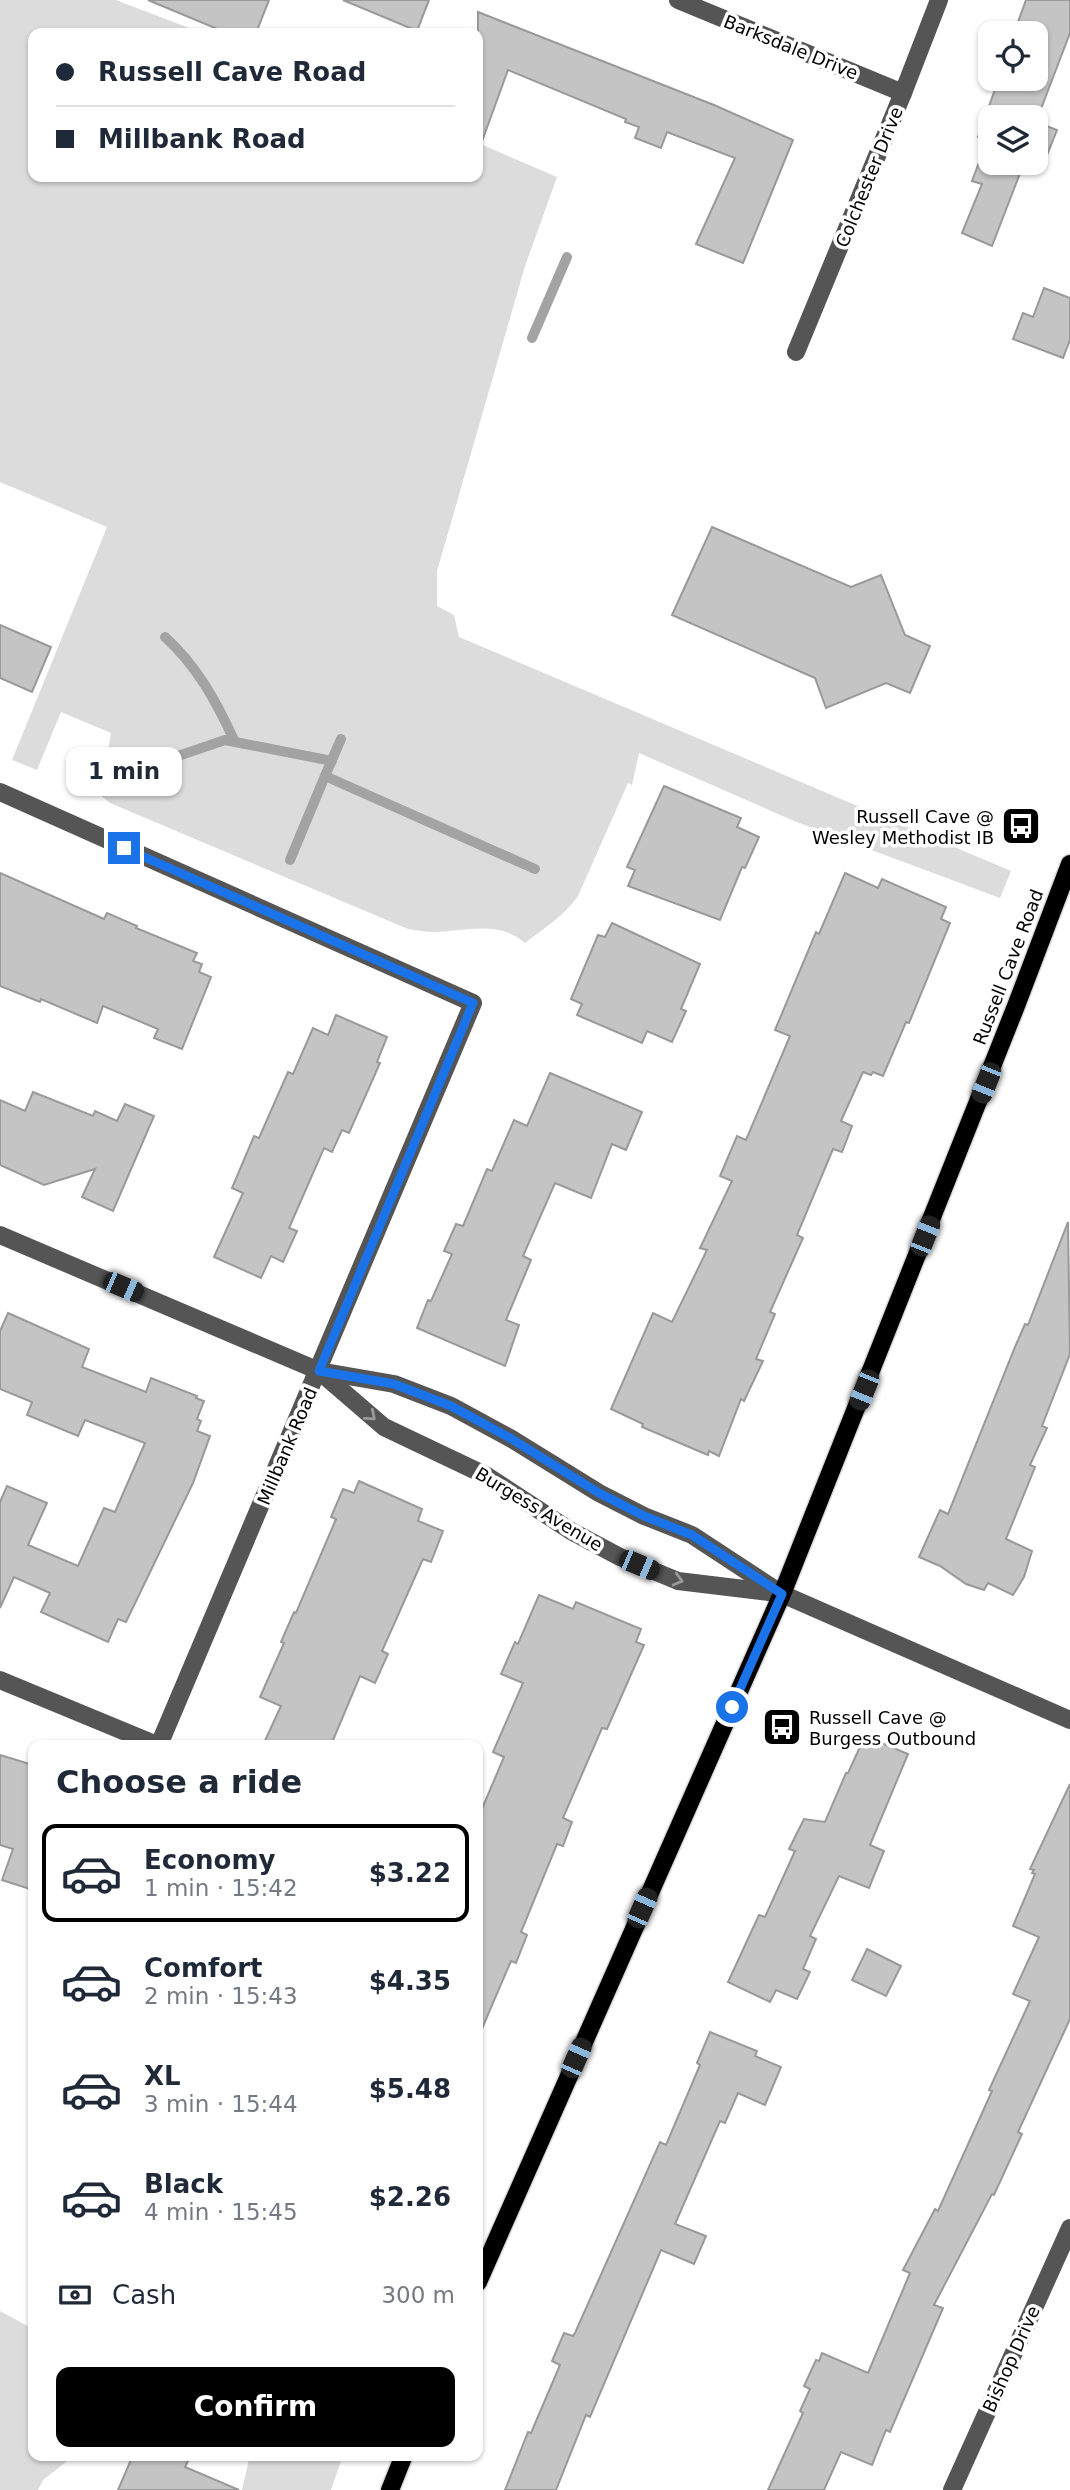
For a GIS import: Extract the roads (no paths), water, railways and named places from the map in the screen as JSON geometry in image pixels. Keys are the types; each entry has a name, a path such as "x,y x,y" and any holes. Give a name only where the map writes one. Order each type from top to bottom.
{"main road":[{"name":"Russell Cave Road","path":"483,2271 782,1594 1070,864"},
{"path":"390,2490 402,2461"}],"street":[{"name":"Barksdale Drive","path":"678,0 903,93"},
{"name":"Colchester Drive","path":"796,352 939,0"},
{"name":"Millbank Road","path":"0,792 473,1003 160,1740"},
{"name":"Burgess Avenue","path":"0,1235 319,1371 394,1384 451,1406 510,1438 599,1493 644,1516 692,1535 782,1594 1070,1720"},
{"name":"Burgess Avenue","path":"319,1371 384,1427 487,1476 571,1531 620,1557 678,1581 782,1594"},
{"name":"Millbank Road","path":"0,1679 146,1740"},
{"name":"Bishop Drive","path":"952,2490 1070,2228"}],"waterway":[{"path":"532,338 567,257"},
{"path":"165,637 187,660 205,685 234,740"},
{"path":"341,739 325,776 535,869"},
{"path":"131,772 225,740 332,761"},
{"path":"290,860 325,776"}],"place":[{"name":"Russell Cave @ Wesley Methodist IB","path":"1021,826"},
{"name":"Russell Cave @ Burgess Outbound","path":"782,1727"}]}
